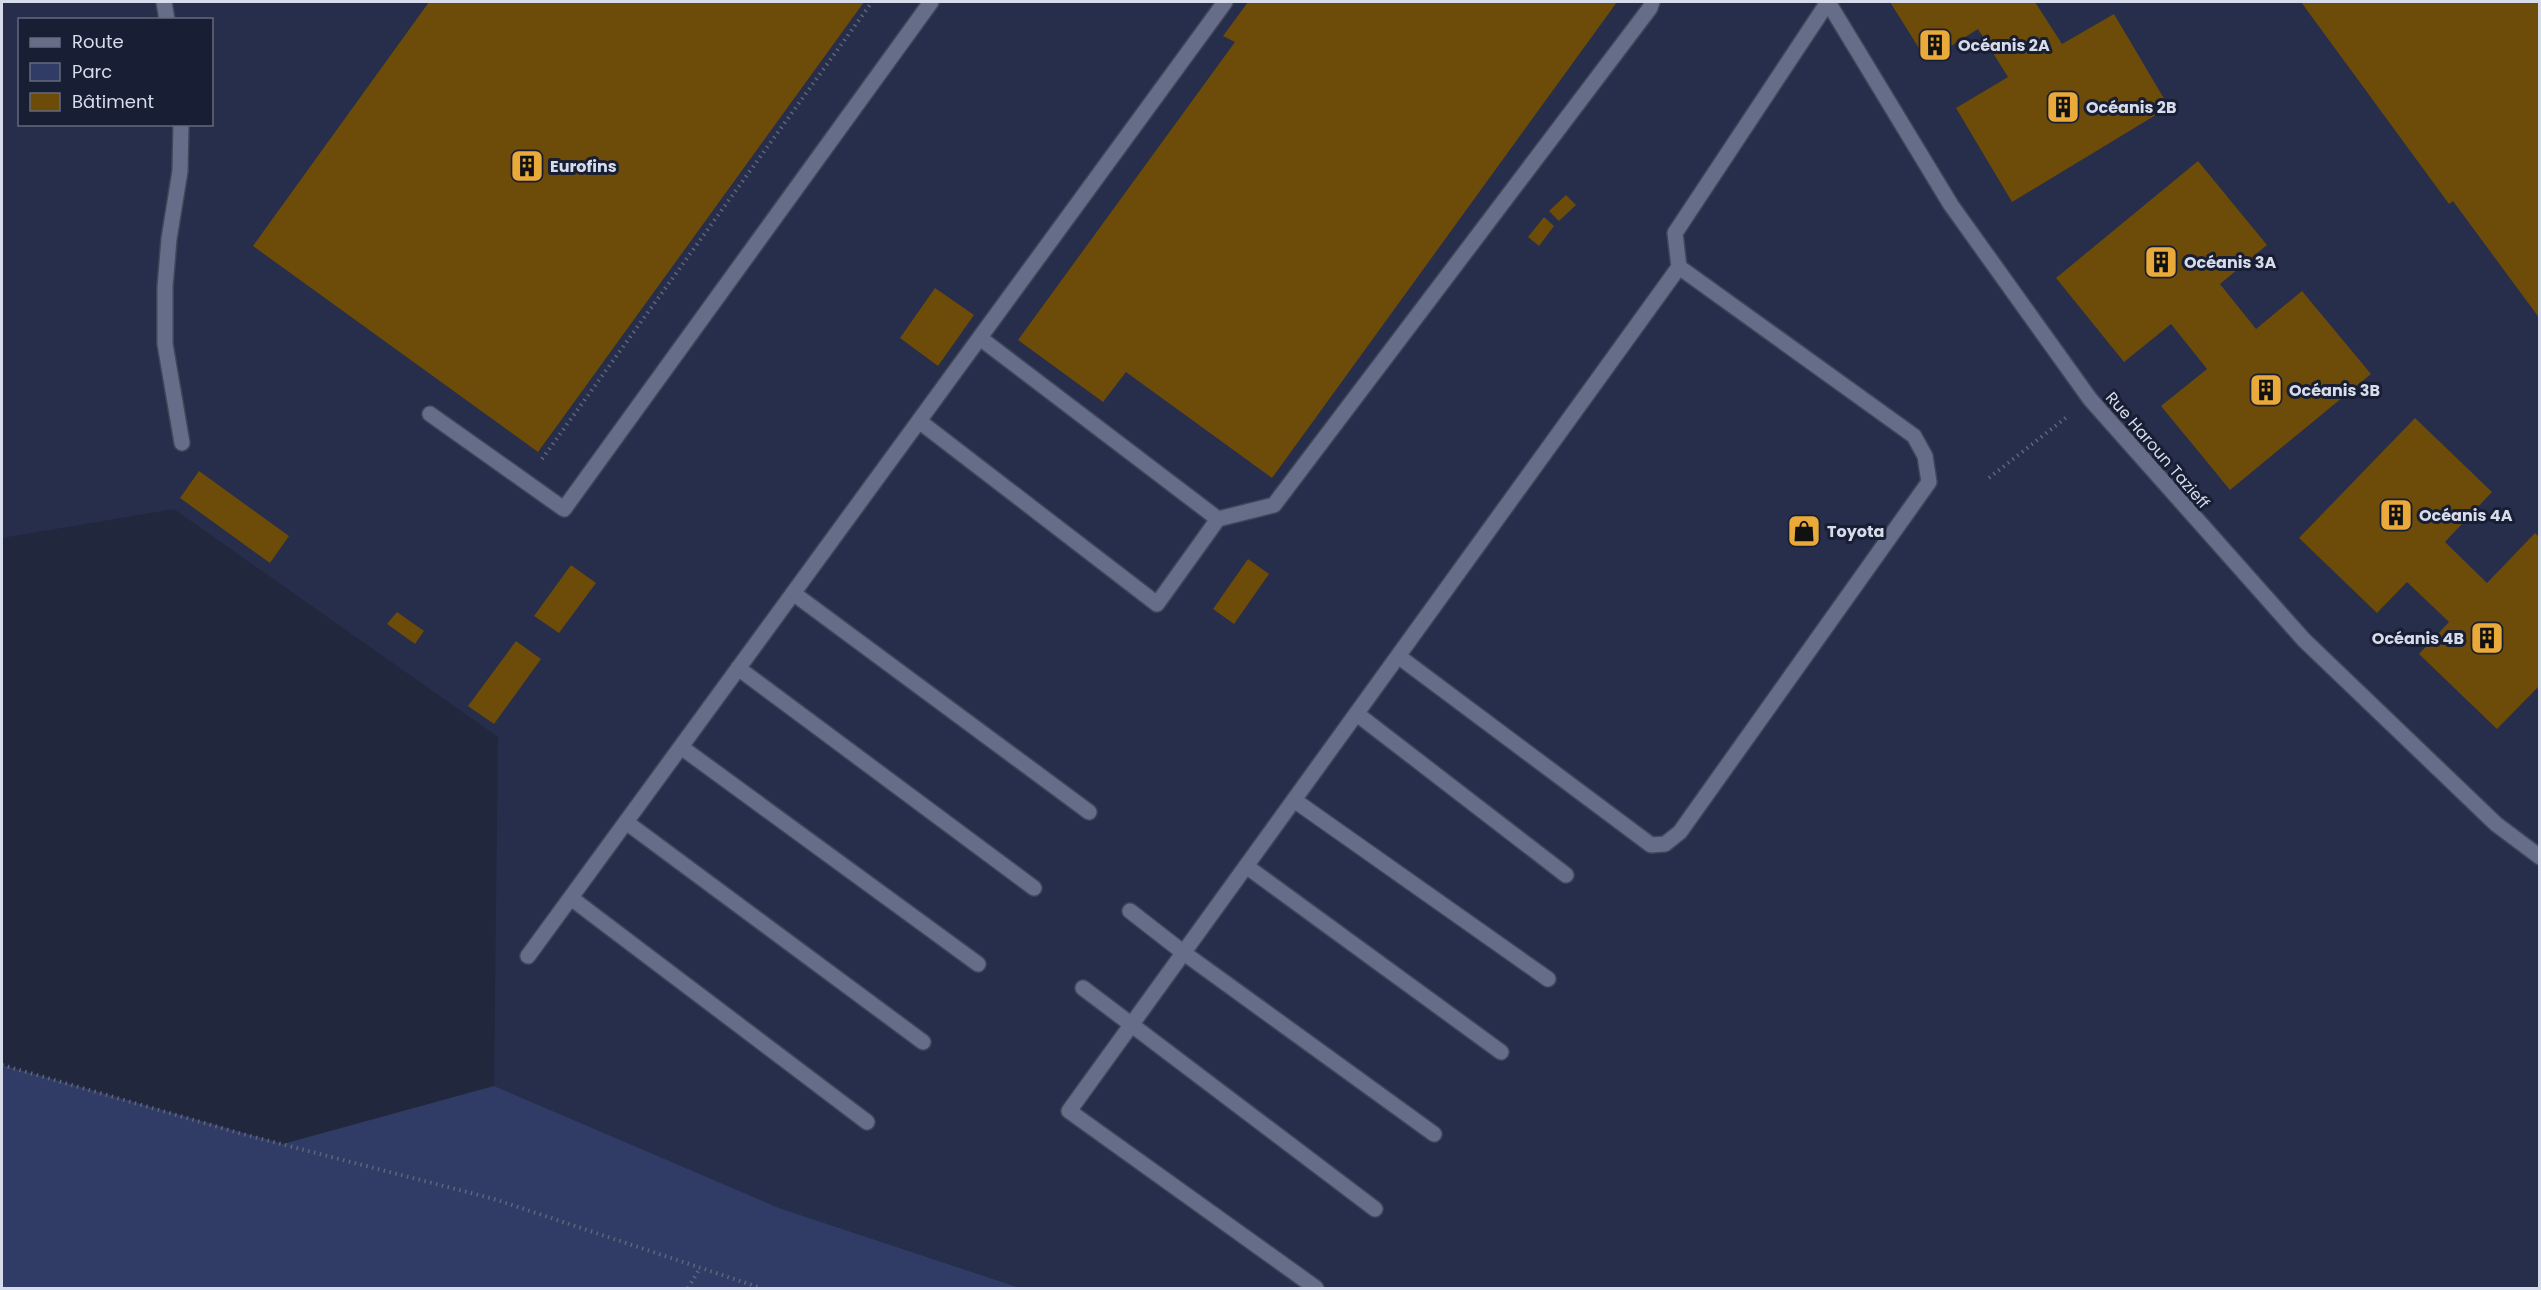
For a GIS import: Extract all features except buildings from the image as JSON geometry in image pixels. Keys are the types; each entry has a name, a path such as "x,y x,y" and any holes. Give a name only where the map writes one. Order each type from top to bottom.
{"street":[{"path":"164,2 167,18"},
{"path":"430,414 564,509 931,2"},
{"path":"528,956 1225,2"},
{"path":"919,421 1157,604 1218,519 1274,505 1643,17 1652,2"},
{"path":"1316,1288 1069,1111 1679,267 1676,233 1828,2"},
{"name":"Rue Haroun Tazieff","path":"1828,2 1952,205 2090,399 2304,640 2496,824 2540,857"},
{"path":"182,126 180,171 169,239 165,287 165,344 182,443"},
{"path":"1398,656 1652,845 1665,844 1680,832 1929,482 1925,456 1914,436 1679,267"},
{"path":"980,338 1218,519"},
{"path":"793,593 1089,812"},
{"path":"738,668 1034,888"},
{"path":"1357,714 1566,875"},
{"path":"681,747 978,964"},
{"path":"1294,800 1548,980"},
{"path":"626,822 923,1042"},
{"path":"1246,866 1501,1052"},
{"path":"571,898 867,1122"},
{"path":"1130,911 1184,953 1434,1134"},
{"path":"1083,988 1375,1209"}],"path":[{"path":"526,482 872,2"},
{"path":"1989,478 2090,399"},
{"path":"2,1065 246,1135 494,1199 761,1288"},
{"path":"688,1288 700,1268"}],"shaded area":[{"path":"2,2 2539,2 2539,1288 1020,1288 779,1208 494,1086 498,737 174,509 2,538"}],"green space":[{"path":"2,1065 283,1144 494,1086 779,1208 1020,1288 2,1288"}],"place":[{"name":"Océanis 2A","path":"1935,45"},
{"name":"Océanis 2B","path":"2063,107"},
{"name":"Eurofins","path":"527,166"},
{"name":"Océanis 3A","path":"2161,262"},
{"name":"Océanis 3B","path":"2266,390"},
{"name":"Océanis 4A","path":"2396,515"},
{"name":"Toyota","path":"1804,531"},
{"name":"Océanis 4B","path":"2487,638"}]}
